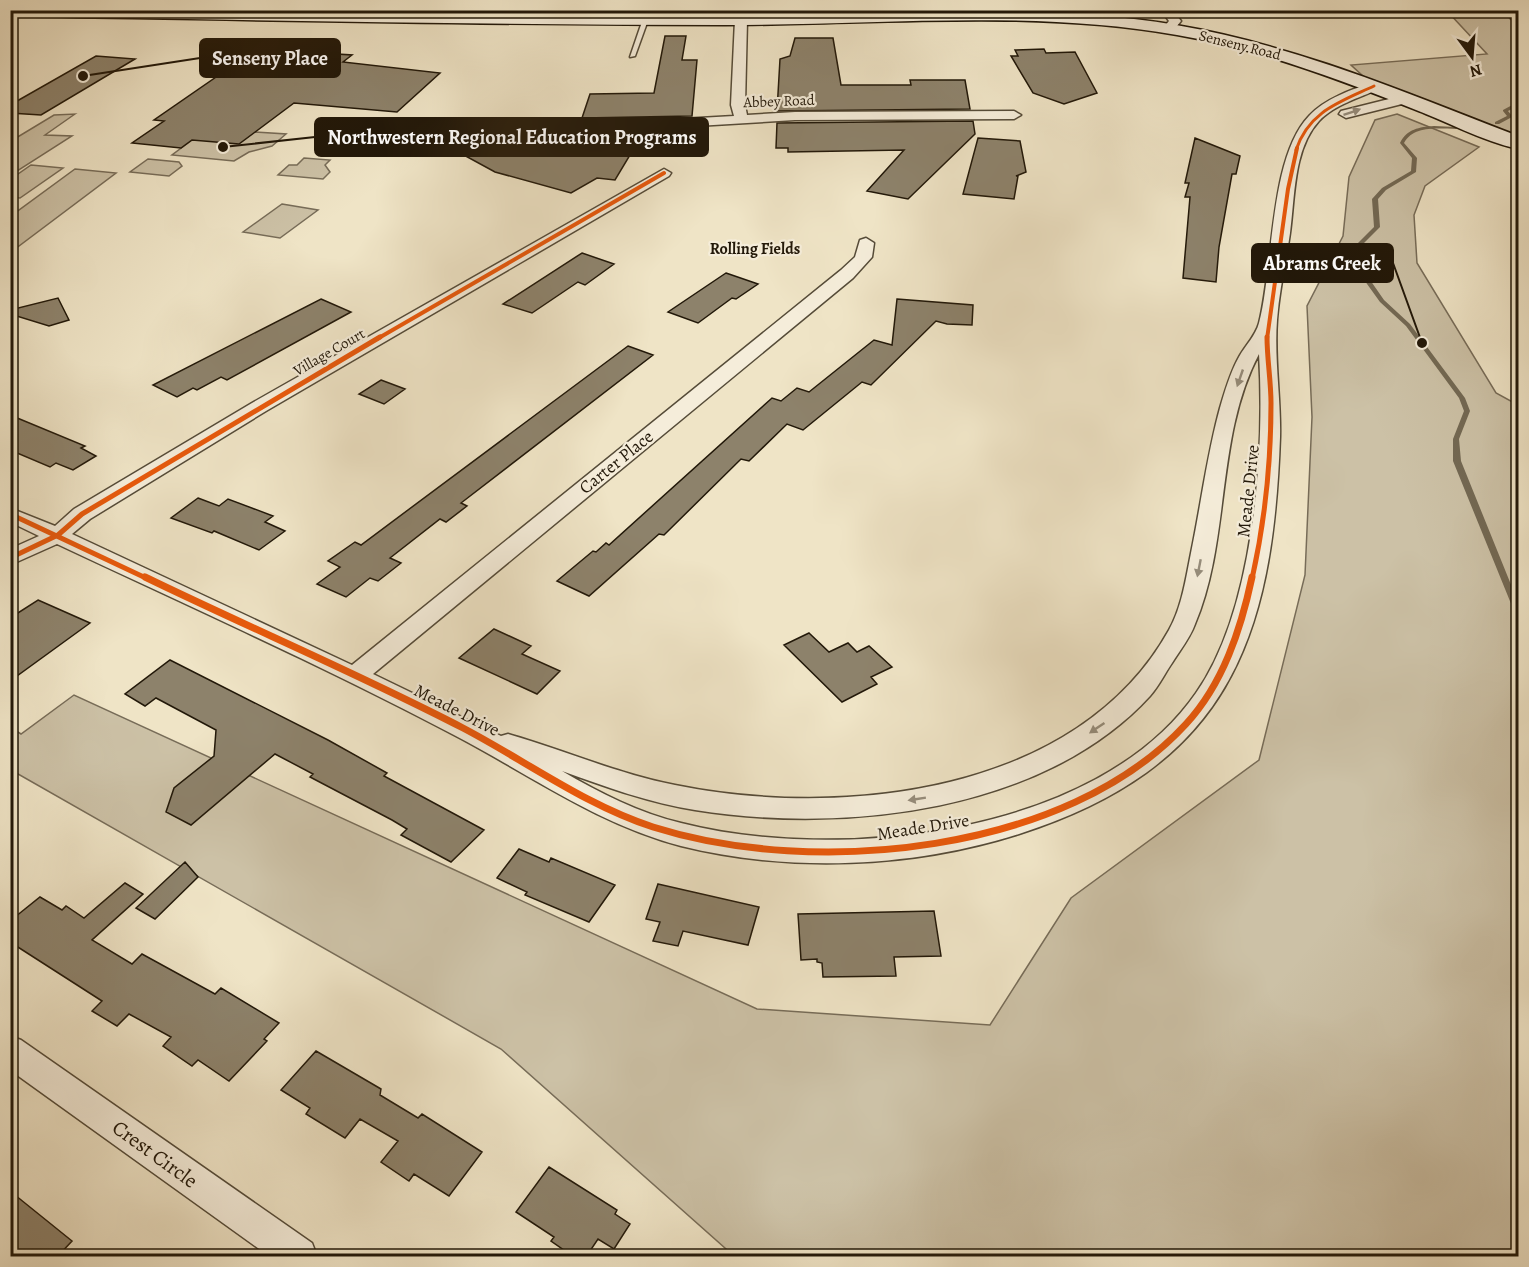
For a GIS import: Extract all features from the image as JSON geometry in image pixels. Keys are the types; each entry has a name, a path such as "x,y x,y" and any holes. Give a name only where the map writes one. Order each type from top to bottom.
{"main road":[{"name":"Senseny Road","path":"10,11 470,14 741,20 1023,15 1101,20 1168,29 1275,53 1374,87 1518,143"}],"street":[{"path":"1166,10 1175,21 1168,29"},
{"path":"741,20 738,105 741,119"},
{"name":"Meade Drive","path":"10,514 356,675 482,738 554,782 625,818 681,835 716,842 800,852 862,852 970,836 1028,820 1108,784 1142,763 1177,734 1204,703 1223,671 1240,624 1261,531 1271,409 1267,326 1295,155 1308,125 1327,108 1374,87"},
{"path":"1304,136 1338,117 1378,104 1405,99"},
{"name":"Abbey Road","path":"544,125 663,124 741,119 1014,115"},
{"name":"Village Court","path":"10,558 58,535 82,514 260,407 664,173"},
{"name":"Carter Place","path":"356,675 847,274 863,259 867,251 866,243"},
{"name":"Meade Drive","path":"482,738 542,754 637,786 694,800 755,807 817,809 925,798 979,785 1020,771 1065,749 1104,723 1136,695 1157,671 1180,632 1195,593 1232,399 1246,361 1267,326"},
{"name":"Crest Circle","path":"10,1051 299,1257"}],"lane":[{"path":"632,56 656,17"}],"shaded area":[{"path":"1447,11 1518,11 1518,143 1374,86 1351,65 1487,54"},
{"path":"75,114 45,135 72,136 11,175 11,141 54,115"},
{"path":"1397,114 1479,147 1425,186 1414,215 1417,263 1496,393 1518,405 1518,1256 734,1256 501,1049 11,770 10,727 21,734 74,695 757,1009 990,1025 1071,898 1259,760 1305,575 1312,417 1307,306 1343,236 1349,177 1375,120"},
{"path":"255,132 286,134 272,146 249,152 234,161 172,155 192,140"},
{"path":"304,158 330,160 325,165 330,172 323,179 278,175 289,165 297,165"},
{"path":"148,159 179,162 182,166 169,176 130,172"},
{"path":"31,165 63,168 20,198 11,197 11,179"},
{"path":"75,169 116,173 11,252 11,216"},
{"path":"282,204 318,210 280,238 243,232"}],"building":[{"path":"665,36 686,36 682,60 697,60 692,116 582,118 590,94 654,93"},
{"path":"795,38 833,38 841,85 911,85 910,80 965,80 970,109 777,111 780,59 790,56"},
{"path":"1044,49 1046,53 1075,52 1097,93 1064,104 1033,93 1011,56 1018,56 1015,50"},
{"path":"303,52 352,55 343,62 440,73 397,112 294,103 239,144 192,140 181,148 132,143 164,121 154,120 235,64 248,65 261,56 294,59"},
{"path":"96,56 135,59 41,115 10,113 10,105"},
{"path":"454,119 507,148 574,151 580,131 691,129 690,145 606,149 630,155 615,180 597,178 571,193 495,172 438,141"},
{"path":"973,121 975,134 908,199 867,191 904,150 788,152 788,148 776,148 777,123"},
{"path":"978,138 1020,141 1026,172 1016,176 1018,176 1014,199 963,194"},
{"path":"1195,138 1240,156 1236,174 1232,174 1219,247 1216,282 1183,278 1190,197 1185,197 1189,183 1185,183"},
{"path":"582,253 614,264 585,285 578,282 532,313 503,304"},
{"path":"726,273 758,284 736,299 732,298 698,323 668,312"},
{"path":"58,298 69,320 49,326 10,314 10,310"},
{"path":"321,299 351,312 227,380 221,377 197,390 193,388 177,397 153,385"},
{"path":"897,299 973,305 972,325 936,321 871,385 862,382 803,430 787,424 749,461 741,459 664,535 659,534 589,596 557,581 593,551 596,552 606,543 609,545 772,398 781,401 797,388 809,392 874,340 892,345"},
{"path":"628,346 653,355 461,503 467,506 446,522 440,519 390,558 401,563 378,581 370,578 346,597 317,584 340,567 328,561 355,542 361,545"},
{"path":"381,380 405,389 384,404 359,394"},
{"path":"10,415 85,446 81,448 96,456 73,470 56,463 50,467 10,450"},
{"path":"198,498 219,506 228,499 273,516 265,522 285,531 259,550 214,531 212,533 171,518"},
{"path":"38,600 90,623 10,681 10,618"},
{"path":"494,629 531,646 522,654 560,671 537,694 459,658"},
{"path":"809,633 829,652 848,643 857,652 869,646 892,667 871,677 877,684 842,702 784,645"},
{"path":"170,660 328,740 387,773 384,776 484,830 451,862 401,835 407,829 310,777 313,774 275,754 191,825 166,812 174,788 214,756 216,730 156,698 145,706 125,694"},
{"path":"519,849 549,862 551,858 615,885 589,922 525,895 527,892 497,878"},
{"path":"185,862 198,877 155,919 136,908"},
{"path":"125,883 143,894 92,940 132,964 142,954 215,994 221,988 279,1023 264,1039 267,1041 229,1081 198,1060 192,1066 163,1046 171,1037 129,1014 117,1026 92,1011 102,1001 10,942 10,921 40,897 62,910 66,906 84,918"},
{"path":"658,884 759,907 748,945 683,931 678,946 653,941 660,922 646,919"},
{"path":"934,911 941,956 894,957 896,976 823,977 822,963 817,962 817,959 801,960 798,914"},
{"path":"316,1051 381,1089 380,1095 418,1118 422,1114 482,1152 449,1196 414,1174 409,1181 381,1162 398,1141 360,1119 345,1138 306,1114 310,1108 281,1090"},
{"path":"549,1167 617,1210 615,1214 630,1224 614,1249 598,1239 586,1257 574,1257 551,1241 554,1237 516,1212"},
{"path":"10,1191 72,1241 57,1257 10,1257"}],"waterway":[{"path":"1507,10 1505,11 1511,19 1518,21"},
{"path":"1497,123 1510,116 1505,111 1518,104"},
{"path":"1456,128 1425,128 1405,137 1402,143 1415,158 1413,172 1384,189 1375,199 1377,227 1361,243 1360,264 1365,277 1382,301 1408,325 1462,398 1467,411 1456,439 1457,461 1518,611"}],"cycle path":[{"path":"10,514 436,715 595,802 652,826 724,843 764,849 805,851 846,851 928,843 1008,826 1091,794 1144,762 1188,722 1206,699 1223,669 1248,599 1262,521 1270,445 1271,388 1267,344 1268,321 1290,173 1299,143 1313,119 1334,104 1374,86"},
{"path":"10,558 58,535 82,514 259,407 664,173"}],"place":[{"name":"Senseny Place","path":"83,76"},
{"name":"Northwestern Regional Education Programs","path":"223,147"},
{"name":"Abrams Creek","path":"1422,343"}],"district":[{"name":"Rolling Fields","path":"755,248"}]}
